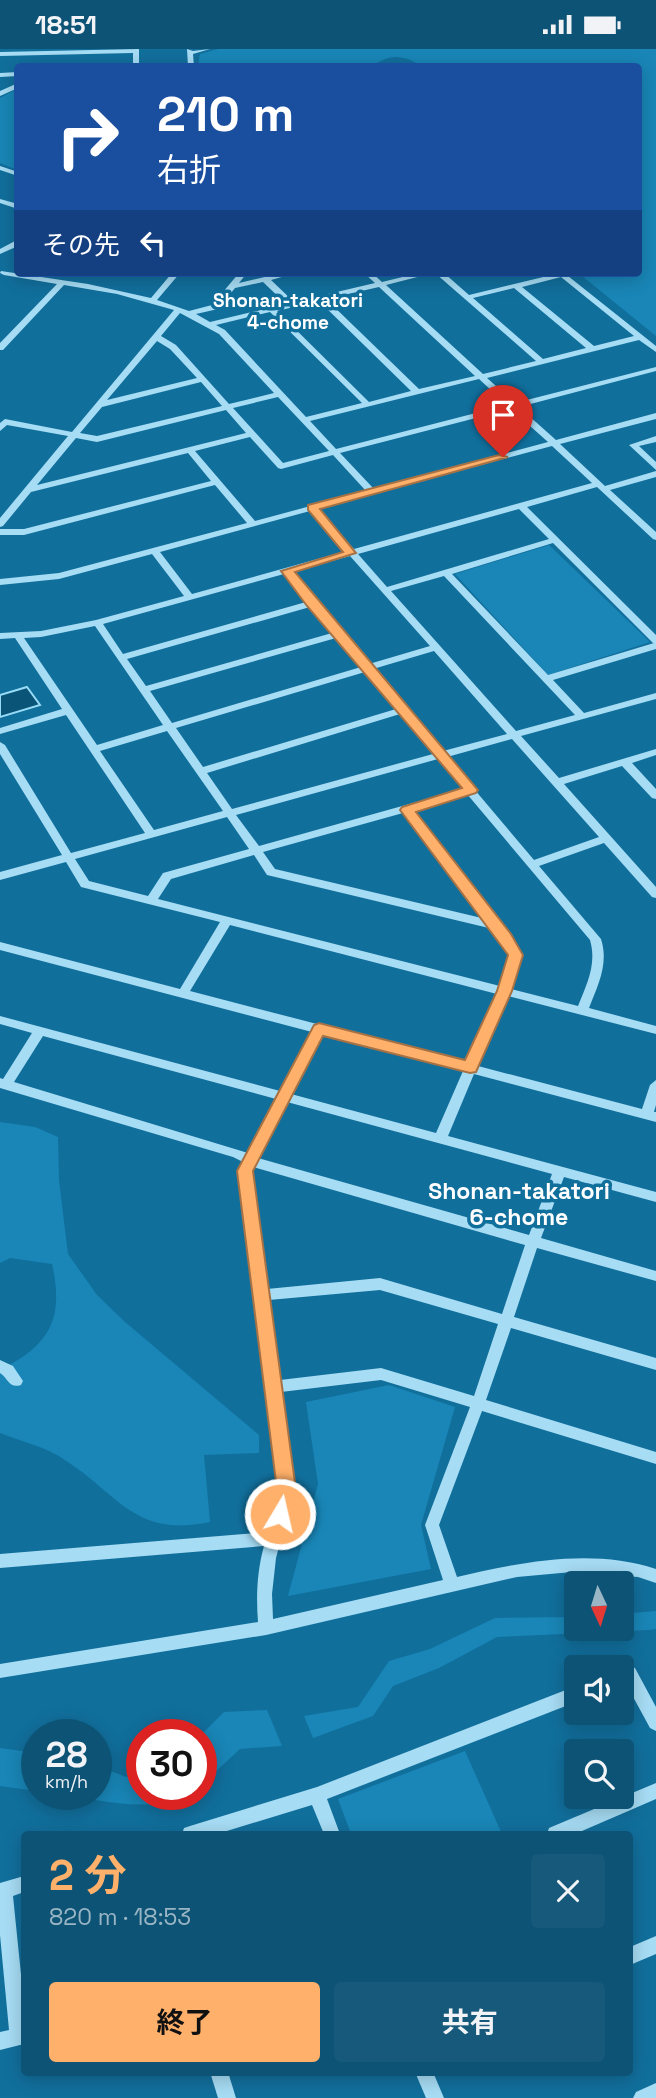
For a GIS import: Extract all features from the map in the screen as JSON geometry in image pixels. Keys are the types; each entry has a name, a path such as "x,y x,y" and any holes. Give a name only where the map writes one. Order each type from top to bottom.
{"street":[{"path":"191,51 207,49"},
{"path":"0,54 136,50"},
{"path":"15,277 152,301 191,313 210,324 222,332 372,492"},
{"path":"152,301 173,277"},
{"path":"191,313 215,307 240,277"},
{"path":"234,286 274,277"},
{"path":"372,277 656,537"},
{"path":"210,324 411,277"},
{"path":"444,277 542,362"},
{"path":"468,297 554,277"},
{"path":"570,277 656,350"},
{"path":"265,279 292,305"},
{"path":"0,348 61,284"},
{"path":"516,286 592,349"},
{"path":"321,299 417,392"},
{"path":"0,524 179,309"},
{"path":"272,310 367,404"},
{"path":"156,337 173,347 281,466 656,369"},
{"path":"305,420 640,337"},
{"path":"99,405 204,379"},
{"path":"0,428 5,422 97,439 280,394"},
{"path":"0,582 59,576 656,416"},
{"path":"28,490 252,434"},
{"path":"656,439 633,445 656,467"},
{"path":"190,450 253,523"},
{"path":"0,636 61,631 97,623 521,506 656,474"},
{"path":"0,532 24,531 217,482"},
{"path":"521,506 656,641"},
{"path":"312,508 656,894"},
{"path":"386,590 555,540"},
{"path":"154,550 190,597"},
{"path":"287,571 595,939 600,950 600,963 582,1010"},
{"path":"445,572 582,717"},
{"path":"123,657 312,603"},
{"path":"97,623 271,872 494,925"},
{"path":"144,690 338,634"},
{"path":"18,636 152,835"},
{"path":"546,679 656,646"},
{"path":"94,749 435,648"},
{"path":"0,876 656,696"},
{"path":"202,771 402,710"},
{"path":"0,731 68,711"},
{"path":"0,745 85,884 656,1030"},
{"path":"557,782 656,752"},
{"path":"624,761 656,796"},
{"path":"151,900 167,876 471,790"},
{"path":"407,810 516,955 504,991 440,1139"},
{"path":"533,865 606,838"},
{"path":"183,994 226,922"},
{"path":"0,946 651,1116 656,1085"},
{"path":"0,1020 656,1196"},
{"path":"266,1628 265,1582 287,1490 245,1171 319,1029"},
{"path":"40,1030 3,1084 237,1153 260,1165 656,1276"},
{"path":"453,1586 432,1525 478,1404 560,1170"},
{"path":"262,1295 380,1284 656,1364"},
{"path":"0,1366 8,1370 16,1381"},
{"path":"275,1387 381,1374 656,1458"},
{"path":"0,1561 274,1538"},
{"path":"0,1671 266,1628 517,1570 572,1565 638,1570 656,1576"},
{"path":"634,1682 656,1723"},
{"path":"200,1831 317,1795 564,1699"},
{"path":"562,1831 656,1791"},
{"path":"317,1795 331,1831"},
{"path":"21,1885 2,1891 21,2029"},
{"path":"633,1955 656,1945"},
{"path":"0,2041 21,2036"},
{"path":"220,2076 227,2098"},
{"path":"426,2076 435,2098"},
{"path":"642,2098 656,2092"}],"shaded area":[{"path":"218,49 656,49 656,336 583,277 642,277 642,63 415,63 404,58 391,57 378,63 198,63 200,54"},
{"path":"14,91 14,169 0,163 0,98"},
{"path":"549,545 650,642 548,675 455,574"},
{"path":"27,687 40,705 0,717 0,695"},
{"path":"0,1122 35,1127 58,1137 59,1181 68,1254 97,1295 125,1322 259,1435 259,1453 204,1455 210,1522 184,1525 163,1524 145,1519 58,1455 0,1433 0,1370 42,1340 50,1328 56,1300 52,1264 10,1258 0,1263"},
{"path":"389,1385 455,1407 421,1525 431,1569 288,1596 318,1484 306,1402"},
{"path":"656,1611 656,1629 634,1631 634,1613"},
{"path":"564,1617 564,1634 497,1637 439,1668 393,1686 373,1716 313,1738 304,1716 358,1707 389,1661 430,1649 495,1618"},
{"path":"267,1710 282,1746 240,1749 217,1770 217,1719 224,1712"},
{"path":"0,1748 21,1751 21,1789 0,1786"},
{"path":"465,1751 501,1831 350,1831 338,1799"},
{"path":"112,1771 126,1777 126,1804 112,1803"}],"district":[{"name":"Shonan-takatori 4-chome","path":"288,311"},
{"name":"Shonan-takatori 6-chome","path":"519,1204"}],"route":[{"path":"280,1514 287,1490 245,1171 319,1029 470,1067 504,991 516,955 506,937 407,810 471,790 287,571 350,553 312,508 503,457"}]}
